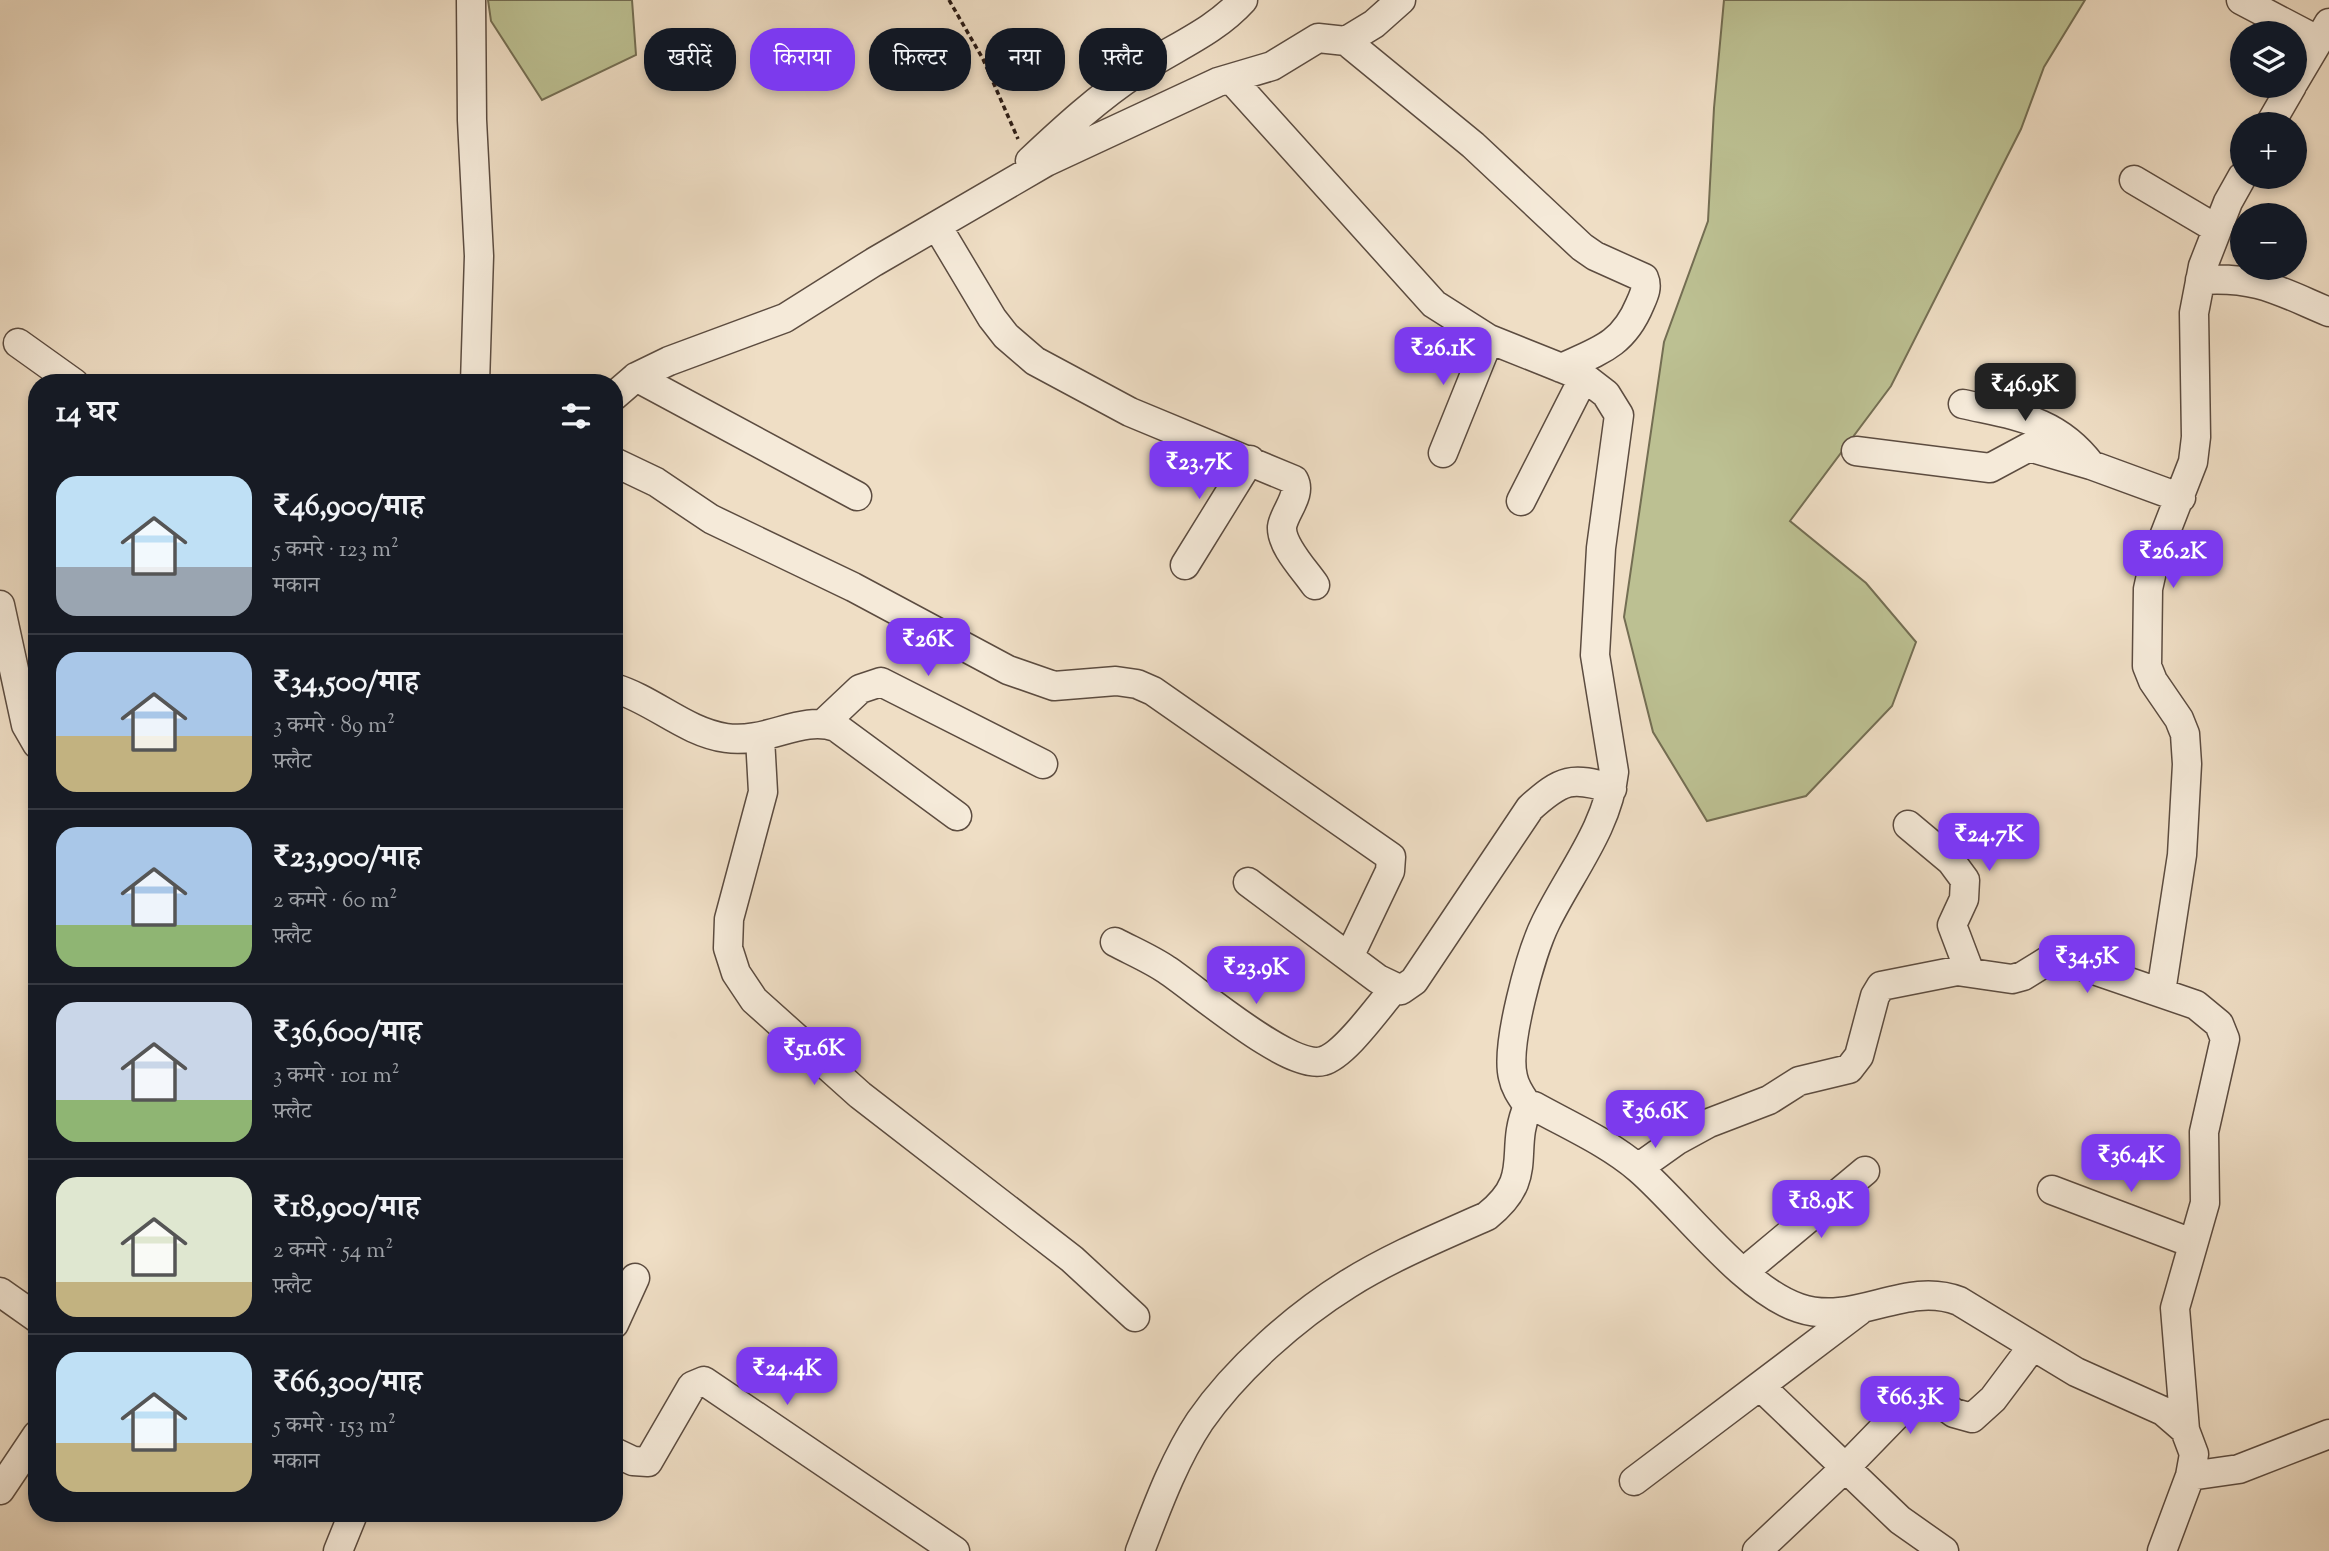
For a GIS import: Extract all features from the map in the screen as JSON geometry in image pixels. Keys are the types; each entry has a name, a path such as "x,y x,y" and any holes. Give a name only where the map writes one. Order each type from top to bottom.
{"street":[{"path":"471,0 472,120 479,256 475,374"},
{"path":"623,388 636,377 669,361 785,318 937,226 1018,172 1102,98 1139,70 1206,32 1243,0"},
{"path":"1346,41 1374,23 1401,0"},
{"path":"2241,0 2324,32 2307,61"},
{"path":"1018,172 1208,87 1272,66 1318,38 1346,41 1473,145 1582,247 1595,256 1644,278 1646,289 1625,334 1572,372 1521,500"},
{"path":"1140,1551 1165,1487 1200,1422 1235,1377 1281,1335 1347,1284 1487,1216 1506,1201 1516,1182 1528,1106 1512,1076 1512,1052 1531,962 1545,924 1580,862 1608,804 1614,772 1595,655 1595,612 1619,415 1606,394 1572,372 1489,339 1434,304 1232,80"},
{"path":"2134,180 2217,229"},
{"path":"2161,992 2182,855 2187,764 2185,734 2179,719 2153,681 2147,666 2148,589 2154,562 2193,462 2196,437 2194,313 2200,280 2217,229 2236,189"},
{"path":"937,226 992,318 1020,350 1130,412 1276,470 1296,484 1282,527 1284,537 1315,585"},
{"path":"2200,280 2249,280 2329,313"},
{"path":"1443,453 1489,339"},
{"path":"18,343 61,374"},
{"path":"636,377 857,496"},
{"path":"1963,404 2006,414 2060,433 2077,447 2091,465"},
{"path":"1856,451 1990,468 2028,447 2091,465 2180,498"},
{"path":"1185,565 1250,460"},
{"path":"623,466 656,482 711,519 853,587 1008,670 1054,685 1116,681 1137,684 1180,708 1391,857 1390,871 1349,957"},
{"path":"0,606 10,696 28,728"},
{"path":"824,723 860,689 881,682 1042,764"},
{"path":"623,691 638,695 701,731 727,738 760,738 814,722 836,727 957,816"},
{"path":"760,738 763,792 729,919 728,948 736,973 754,1000 860,1095 1062,1251 1135,1317"},
{"path":"1248,882 1394,989 1408,988 1530,808 1548,792 1574,780 1612,789"},
{"path":"1908,825 1951,861 1965,880 1967,888 1952,925 1969,971"},
{"path":"1115,942 1164,968 1255,1034 1297,1058 1314,1063 1325,1061 1338,1053 1394,989"},
{"path":"1638,1168 1676,1141 1709,1123 1769,1100 1799,1081 1849,1069 1859,1056 1875,996 1881,986 1969,971 2012,979 2023,976 2052,958 2059,958 2161,992 2207,1012 2219,1024 2225,1039 2204,1132 2205,1203 2175,1308 2185,1430 2194,1454 2190,1476 2162,1551"},
{"path":"1528,1106 1534,1106 1638,1168 1695,1227 1778,1298 1797,1308 1822,1314 1859,1311 1914,1295 1944,1295 1959,1301 2076,1372 2163,1411 2185,1430"},
{"path":"1745,1271 1865,1171"},
{"path":"2052,1190 2192,1243"},
{"path":"623,1304 635,1278"},
{"path":"0,1292 28,1312"},
{"path":"1634,1481 1859,1311"},
{"path":"1757,1551 1921,1392 1964,1418 1980,1413 2032,1347"},
{"path":"623,1456 633,1461 648,1462 683,1398 692,1386 704,1381 955,1551"},
{"path":"1760,1386 1900,1520 1944,1551"},
{"path":"2190,1476 2239,1469 2329,1434"},
{"path":"0,1490 28,1448"},
{"path":"338,1551 350,1522"}],"path":[{"path":"948,0 1000,94 1018,172"}],"green space":[{"path":"488,0 632,0 636,55 542,100 491,21"},
{"path":"1724,0 2085,0 2044,67 2021,129 1891,386 1790,521 1866,583 1916,642 1892,706 1806,796 1707,821 1653,732 1624,617 1664,342 1708,221 1714,108"}]}
